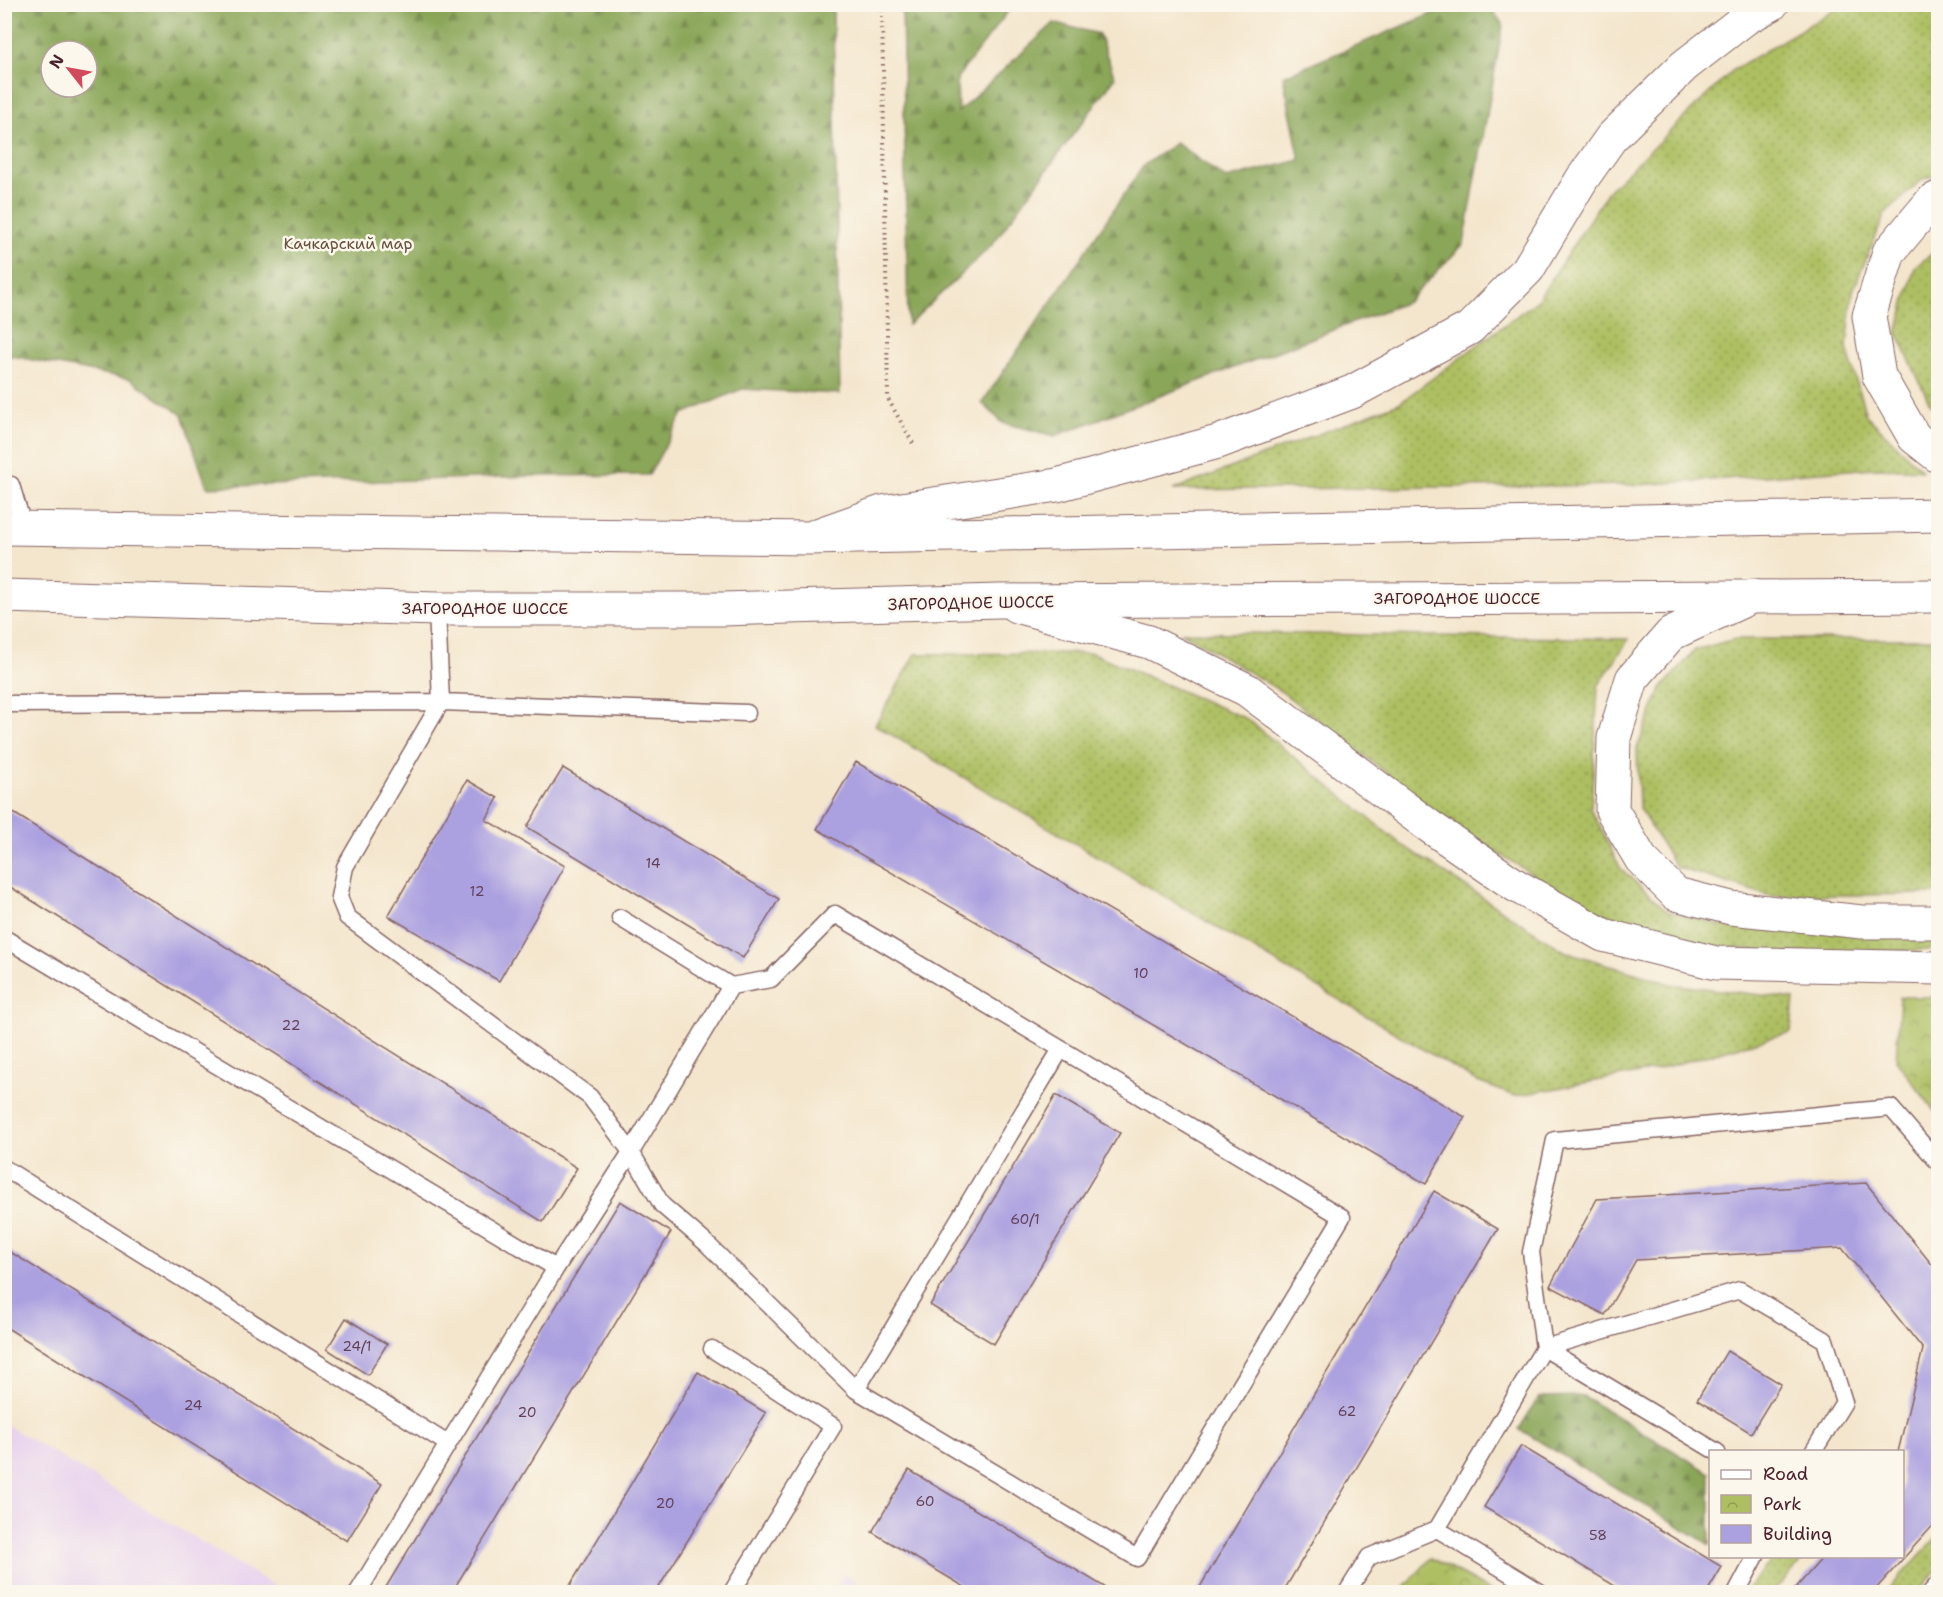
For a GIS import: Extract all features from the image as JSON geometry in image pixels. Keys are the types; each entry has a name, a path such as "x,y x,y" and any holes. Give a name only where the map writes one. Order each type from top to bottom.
{"main road":[{"path":"809,538 882,512 1057,485 1218,442 1352,392 1470,328 1528,269 1582,179 1611,138 1684,66 1746,18 1772,4"},
{"path":"1938,198 1932,201 1889,252 1869,316 1879,376 1914,437 1938,456"},
{"path":"14,528 809,538 1938,515"},
{"name":"ЗАГОРОДНОЕ ШОССЕ","path":"4,596 437,609 723,609 999,601 1938,596"},
{"path":"1753,596 1671,634 1632,679 1614,738 1612,810 1641,859 1676,894 1731,908 1850,921 1938,922"},
{"path":"999,601 1149,642 1247,690 1438,833 1515,885 1604,935 1716,963 1938,968"}],"lane":[{"path":"4,485 11,485 14,528"},
{"path":"437,609 441,702 345,867 339,897 347,917 590,1097 631,1152 662,1205 706,1243 856,1390 1137,1558 1342,1217 834,914 771,979 731,986 620,918"},
{"path":"4,704 441,702 747,712"},
{"path":"4,938 556,1268"},
{"path":"358,1593 731,986"},
{"path":"856,1390 1061,1049"},
{"path":"1347,1593 1369,1557 1437,1529 1544,1348 1532,1252 1555,1140 1891,1108 1938,1162"},
{"path":"4,1168 448,1444"},
{"path":"1544,1348 1740,1290 1825,1340 1844,1402 1814,1450"},
{"path":"1544,1348 1714,1450"},
{"path":"712,1349 833,1426 732,1593"},
{"path":"1437,1529 1539,1593"},
{"path":"1737,1593 1755,1558"},
{"path":"1931,1593 1938,1584"}],"path":[{"path":"882,4 888,399 915,447"}],"shaded area":[{"path":"5,1424 285,1592 5,1592"},
{"path":"844,1574 874,1592 833,1592"}],"green space":[{"name":"Качкарский мар","path":"4,5 833,5 840,394 742,389 683,414 649,475 533,476 207,487 182,415 130,379 5,356"},
{"path":"902,5 1013,5 957,78 958,112 1054,23 1099,34 1115,78 991,246 908,325"},
{"path":"1453,5 1489,5 1503,25 1464,244 1407,302 1055,436 1003,423 982,403 1144,165 1176,143 1226,179 1300,160 1283,76"},
{"path":"1843,5 1938,5 1938,175 1923,179 1885,214 1853,291 1847,348 1866,415 1922,470 1877,468 1638,485 1173,490 1399,403 1538,300 1608,191 1734,69"},
{"path":"1938,249 1938,411 1930,404 1897,333 1915,267"},
{"path":"1182,632 1629,639 1598,686 1591,809 1621,869 1668,911 1732,928 1938,935 1938,950 1782,953 1678,942 1582,905 1457,828 1282,692"},
{"path":"1735,639 1938,639 1938,894 1770,896 1676,867 1639,808 1637,748 1661,689 1695,650"},
{"path":"1092,653 1247,719 1402,845 1564,951 1670,984 1794,999 1791,1032 1655,1070 1515,1096 1478,1082 875,725 916,654"},
{"path":"1900,997 1938,997 1938,1116 1896,1060"},
{"path":"1583,1396 1709,1472 1709,1544 1519,1429 1539,1397"},
{"path":"1938,1537 1938,1569 1917,1592 1886,1592"},
{"path":"1431,1558 1493,1592 1400,1592"},
{"path":"1774,1558 1805,1558 1773,1592 1744,1592"}],"building":[{"path":"856,762 1465,1117 1426,1184 817,829"},
{"path":"563,768 779,899 743,958 527,827"},
{"path":"467,780 498,798 486,820 565,866 499,981 388,916"},
{"path":"4,807 577,1168 543,1222 4,883"},
{"path":"1056,1095 1120,1133 994,1344 930,1305"},
{"path":"1866,1183 1938,1272 1938,1520 1904,1558 1904,1450 1898,1450 1923,1349 1842,1248 1636,1260 1605,1315 1550,1286 1597,1199"},
{"path":"1434,1191 1498,1229 1283,1592 1197,1592"},
{"path":"620,1201 671,1232 452,1592 383,1592"},
{"path":"4,1248 382,1484 347,1541 4,1326"},
{"path":"346,1318 387,1344 368,1375 327,1349"},
{"path":"1727,1351 1781,1384 1751,1433 1697,1400"},
{"path":"698,1372 766,1413 656,1592 566,1592"},
{"path":"1521,1446 1722,1567 1707,1592 1625,1592 1484,1507"},
{"path":"909,1470 1113,1592 973,1592 872,1532"},
{"path":"1822,1558 1904,1558 1873,1592 1792,1592"}]}
